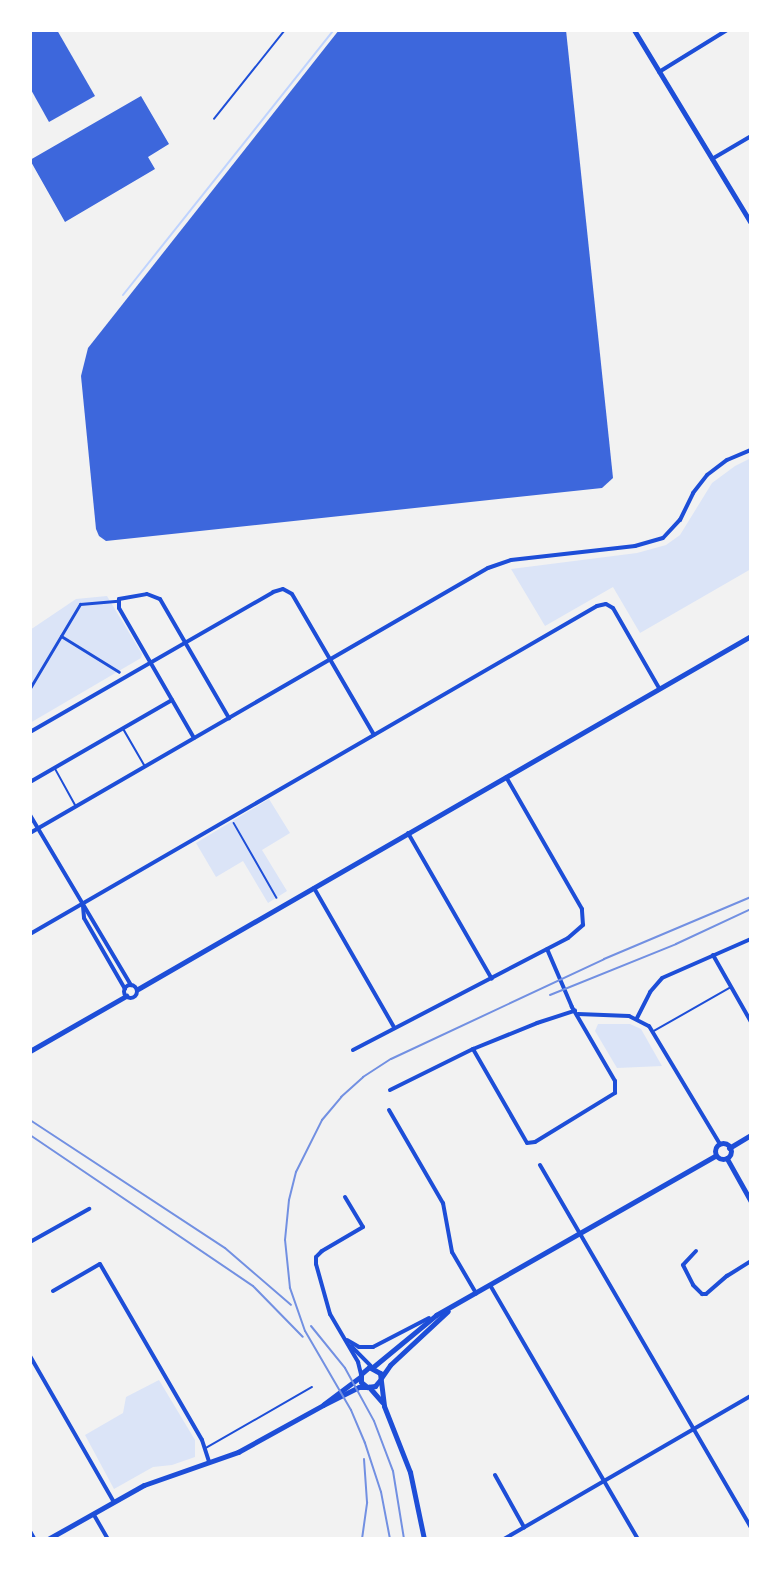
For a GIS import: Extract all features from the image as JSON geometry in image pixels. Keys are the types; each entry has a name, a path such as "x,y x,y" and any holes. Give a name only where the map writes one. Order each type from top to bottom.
{"main road":[{"path":"633,30 751,223"},
{"path":"729,1148 751,1135"},
{"path":"720,1144 729,1148 727,1158 720,1159 716,1155 715,1150 720,1144"},
{"path":"384,1406 363,1382 364,1369 372,1367 436,1315 716,1155"},
{"path":"48,1539 152,1482 210,1464 255,1444 363,1382 375,1386 390,1365 451,1308"},
{"path":"372,1367 379,1371 384,1406 410,1472 424,1539"}],"street":[{"path":"659,72 727,30"},
{"path":"712,159 751,136"},
{"path":"30,833 499,563 635,546 663,538 680,520 693,493 707,476 722,464 751,450"},
{"path":"30,732 273,592 283,589 292,594 374,735"},
{"path":"30,688 80,604 118,601 151,594 160,599 229,718"},
{"path":"118,601 119,608 194,739"},
{"path":"30,934 588,611 606,604 613,608 659,688"},
{"path":"64,620 69,623"},
{"path":"61,636 119,672"},
{"path":"30,1052 126,996 135,998 138,989 751,636"},
{"path":"30,782 172,700"},
{"path":"353,1050 547,949 580,929 584,922 582,909 506,777"},
{"path":"30,815 82,905 91,914 131,985 138,989"},
{"path":"408,833 492,979"},
{"path":"314,888 394,1027"},
{"path":"82,905 84,918 125,989 126,996"},
{"path":"637,1018 655,984 670,974 751,939"},
{"path":"473,1048 527,1143 535,1142 615,1093 615,1081 568,998 547,949"},
{"path":"713,955 751,1022"},
{"path":"125,989 131,985"},
{"path":"390,1090 473,1048 537,1023 576,1013 637,1018 654,1032 720,1144"},
{"path":"389,1110 443,1203 452,1252 476,1293"},
{"path":"727,1158 751,1201"},
{"path":"540,1165 751,1527"},
{"path":"345,1197 363,1227 322,1251 315,1261 325,1301 358,1362 363,1382"},
{"path":"30,1242 89,1209"},
{"path":"696,1251 683,1265 693,1285 702,1294 706,1294 751,1261"},
{"path":"52,1291 100,1264 205,1448 210,1464"},
{"path":"490,1285 638,1539"},
{"path":"345,1339 359,1347 373,1347 436,1315"},
{"path":"345,1339 372,1367"},
{"path":"30,1356 114,1502"},
{"path":"504,1539 751,1396"},
{"path":"495,1475 524,1527"},
{"path":"94,1515 108,1539"},
{"path":"30,1532 34,1539"}],"lane":[{"path":"214,119 285,30"},
{"path":"123,728 145,767"},
{"path":"55,768 76,806"},
{"path":"654,1032 731,987"},
{"path":"205,1448 312,1387"}],"path":[{"path":"234,823 277,898"}],"shaded area":[{"path":"751,458 751,569 640,633 613,587 545,626 511,569 637,553 666,545 680,535 712,483 735,466"},
{"path":"107,596 142,654 141,658 30,723 30,630 76,599"},
{"path":"269,799 290,833 262,850 287,891 268,903 243,861 216,877 196,843"},
{"path":"598,1024 630,1024 641,1029 662,1066 617,1068 595,1031"},
{"path":"159,1380 195,1440 195,1457 172,1465 153,1467 114,1489 85,1435 123,1413 126,1397"}],"building":[{"path":"57,30 95,96 49,122 30,88 30,32"},
{"path":"339,30 566,30 613,478 602,488 106,541 99,536 96,529 81,376 88,348"},
{"path":"141,96 169,144 148,157 155,169 65,222 30,160"}],"waterway":[{"path":"123,295 334,30"}],"railway":[{"path":"390,1539 381,1492 365,1443 351,1410 305,1331 290,1288 285,1240 289,1200 296,1172 322,1120 341,1097 363,1077 391,1059 604,959 751,897"},
{"path":"550,995 676,944 751,909"},
{"path":"30,1120 225,1248 291,1305"},
{"path":"30,1135 253,1286 303,1337"},
{"path":"311,1326 345,1368 374,1421 393,1471 404,1539"},
{"path":"362,1539 367,1502 364,1459"}]}
